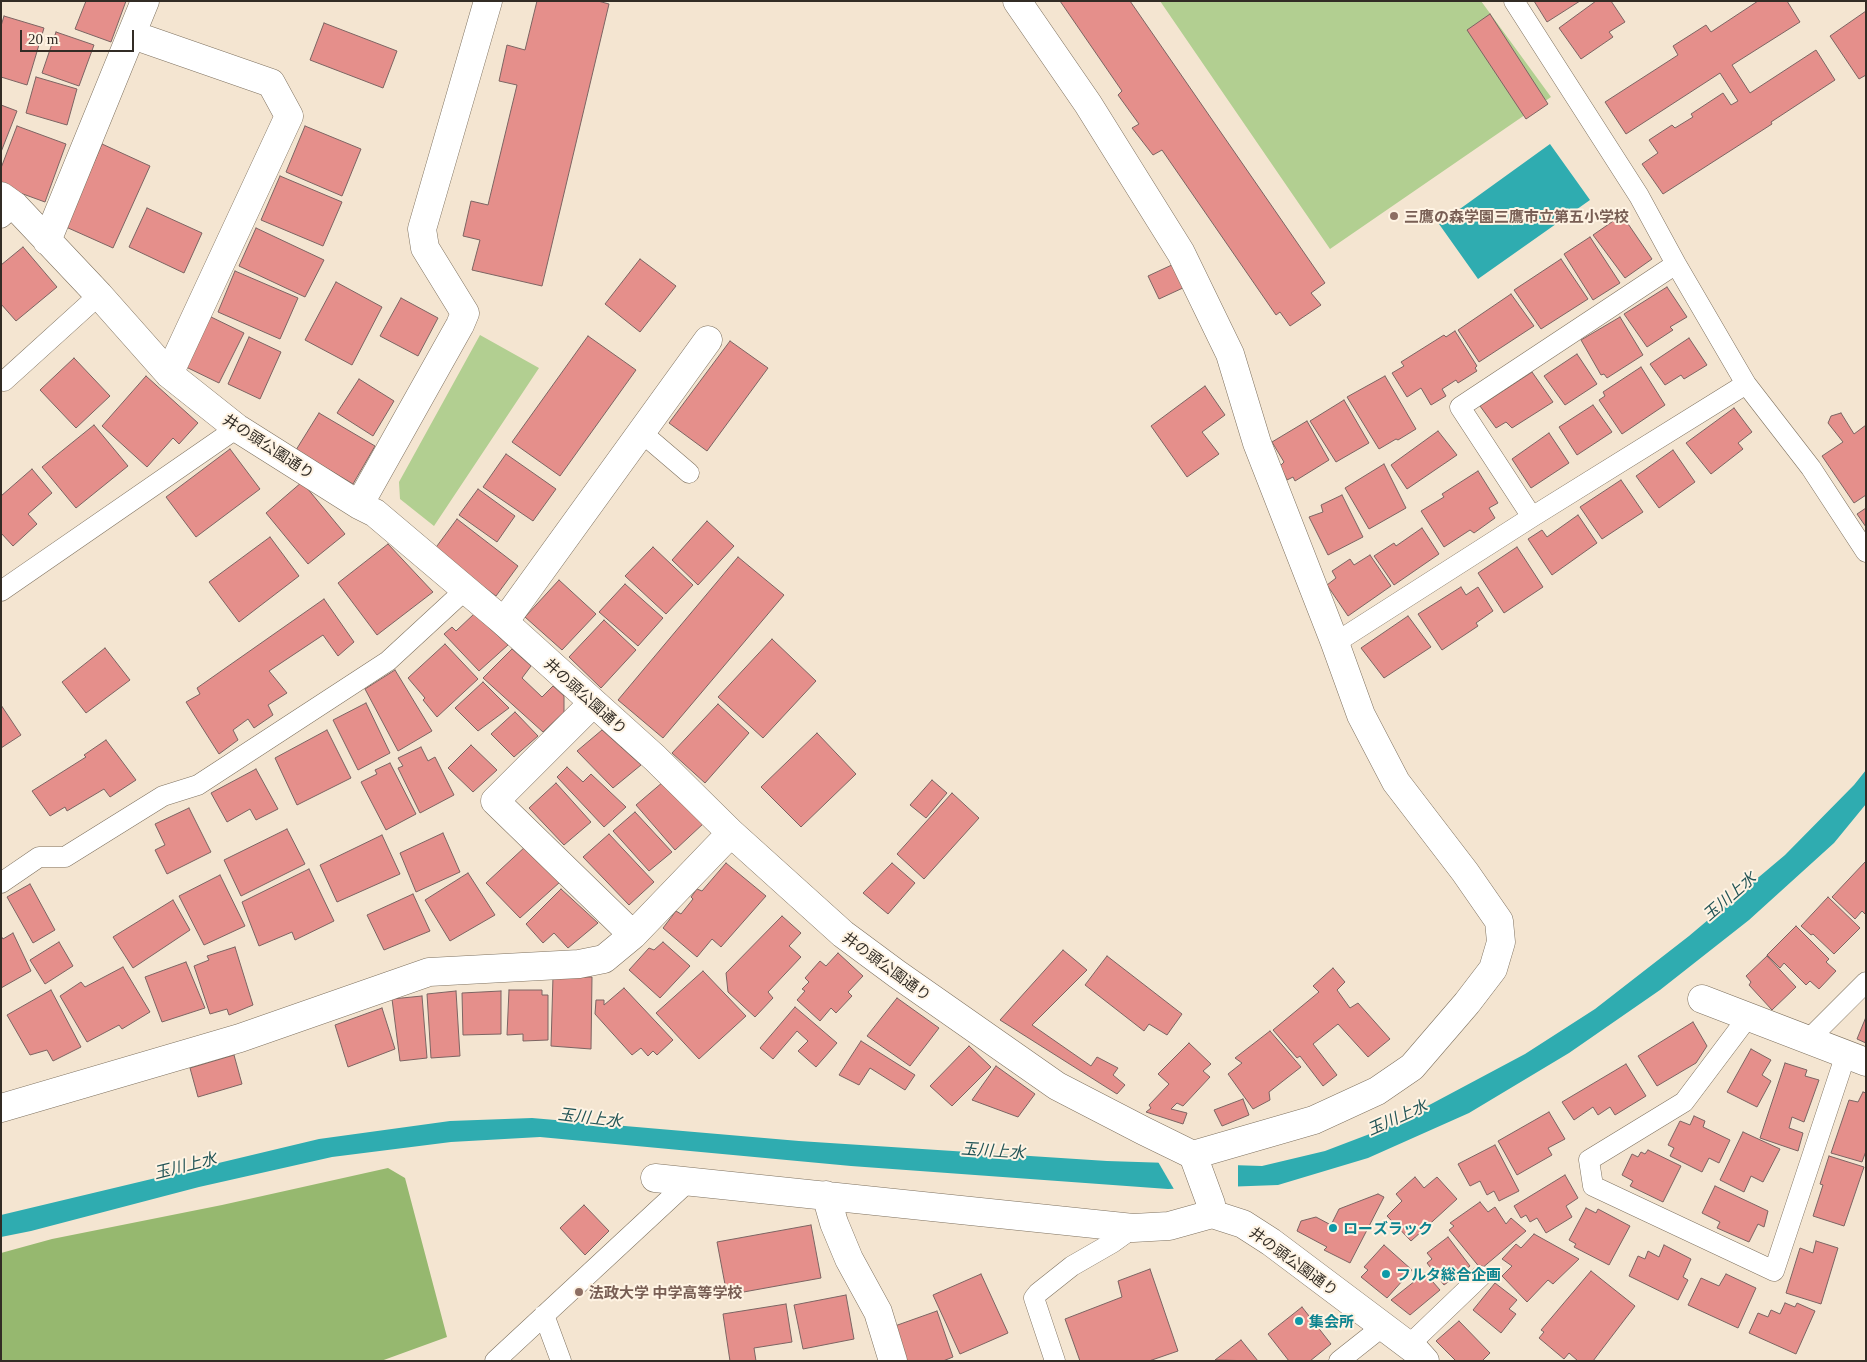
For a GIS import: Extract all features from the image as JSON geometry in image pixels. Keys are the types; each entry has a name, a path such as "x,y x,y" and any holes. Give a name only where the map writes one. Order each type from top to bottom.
{"street":[{"path":"47,241 133,35 145,1"},
{"path":"359,504 460,325 464,313 425,248 422,229 488,1"},
{"path":"656,1178 1133,1228 1169,1226 1211,1209 1194,1158 1314,1120 1377,1091 1412,1067 1467,1003 1493,969 1501,942 1499,921 1465,872 1396,782 1361,715 1336,644 1257,443 1230,354 1181,253 1088,104 1017,1"},
{"path":"133,35 271,83 289,116 169,374"},
{"name":"井の頭公園通り","path":"6,207 47,241 99,295 169,374 238,428 375,513 504,622 655,758 731,833 843,934 1057,1086 1194,1158"},
{"path":"504,622 708,340"},
{"path":"593,703 495,801 633,935"},
{"path":"1,1108 240,1038 429,972 580,964 604,959 633,935 731,833"},
{"path":"1702,999 1856,1058"},
{"path":"826,1195 834,1223 849,1259 878,1312 893,1361"},
{"name":"井の頭公園通り","path":"1211,1209 1243,1224 1271,1242 1416,1353"}],"lane":[{"path":"1514,1 1639,196 1746,384 1811,468 1866,552"},
{"path":"1532,517 1460,406 1676,264"},
{"path":"4,381 99,295"},
{"path":"1336,644 1532,517 1746,384"},
{"path":"1,591 238,428"},
{"path":"642,432 689,473"},
{"path":"1,883 38,858 65,857 163,796 198,785 388,661 465,590"},
{"path":"1808,1040 1866,982"},
{"path":"1748,1017 1684,1102 1589,1160 1594,1186 1774,1271 1856,1058"},
{"path":"495,1361 689,1181"},
{"path":"1055,1361 1034,1298 1072,1266 1112,1243 1133,1228"},
{"path":"1416,1353 1481,1276"},
{"path":"544,1315 561,1361"},
{"path":"1339,1361 1382,1327"}],"green space":[{"path":"1160,1 1481,1 1551,97 1330,249"},
{"path":"480,335 539,368 434,526 400,499 399,482"},
{"path":"388,1168 405,1178 447,1337 381,1361 1,1361 1,1253 52,1239 222,1205"}],"water":[{"path":"1550,144 1590,200 1478,279 1439,224"},
{"path":"1866,770 1866,804 1834,843 1749,920 1660,990 1569,1053 1469,1113 1368,1158 1278,1185 1168,1189 851,1166 540,1137 451,1142 332,1157 199,1187 31,1231 1,1237 1,1215 319,1139 450,1121 532,1118 799,1141 1107,1161 1262,1166 1325,1151 1388,1127 1525,1054 1595,1009 1689,936 1785,855 1854,785"}],"pier":[{"path":"1157,1160 1238,1163 1238,1189 1175,1191"}],"building":[{"path":"86,1 126,1 111,42 75,29"},
{"path":"537,1 598,1 609,4 542,286 472,270 480,240 463,236 471,201 488,205 517,85 499,81 507,45 525,50"},
{"path":"1060,1 1130,1 1325,283 1311,293 1321,305 1290,326 1280,312 1276,315 1162,150 1153,155 1132,128 1139,124 1118,95 1122,91"},
{"path":"1534,1 1580,1 1547,22"},
{"path":"1596,1 1611,1 1625,22 1609,32 1613,37 1581,59 1559,28"},
{"path":"1758,1 1787,1 1800,22 1732,65 1750,93 1816,50 1835,80 1771,122 1772,124 1663,194 1642,164 1658,153 1649,140 1672,125 1675,128 1693,117 1691,114 1723,93 1731,105 1738,101 1720,73 1626,134 1605,102 1678,55 1673,46 1706,25 1711,32"},
{"path":"1866,11 1866,75 1859,79 1830,36"},
{"path":"1490,14 1548,104 1526,119 1467,30"},
{"path":"4,16 44,28 27,85 1,77 1,26"},
{"path":"324,23 397,51 383,88 310,60"},
{"path":"56,32 94,45 79,86 42,73"},
{"path":"36,77 77,89 67,125 26,113"},
{"path":"1,105 17,111 1,152"},
{"path":"17,126 66,144 45,202 1,186 1,168"},
{"path":"305,126 361,149 342,196 286,172"},
{"path":"102,144 150,166 113,248 66,227"},
{"path":"280,176 342,202 323,246 261,220"},
{"path":"147,208 202,233 184,273 129,247"},
{"path":"1622,215 1652,259 1625,278 1593,235"},
{"path":"256,228 324,260 305,297 239,266"},
{"path":"1590,237 1620,283 1593,300 1564,254"},
{"path":"23,247 57,287 16,321 1,304 1,265"},
{"path":"640,259 676,286 640,332 605,304"},
{"path":"1561,259 1588,299 1541,329 1514,290"},
{"path":"1174,264 1185,287 1159,299 1148,276"},
{"path":"235,271 298,298 280,339 218,312"},
{"path":"336,282 382,307 352,365 305,340"},
{"path":"1667,287 1687,317 1670,327 1673,330 1647,347 1624,314"},
{"path":"1511,294 1534,326 1479,362 1458,330"},
{"path":"401,298 438,318 418,356 380,336"},
{"path":"209,316 244,333 219,383 184,366"},
{"path":"1620,317 1643,355 1607,378 1604,374 1601,375 1581,340"},
{"path":"1455,331 1477,366 1475,368 1477,371 1458,383 1456,380 1442,389 1446,396 1431,405 1421,388 1407,397 1392,373 1404,366 1401,362 1444,335 1446,337"},
{"path":"588,336 636,370 560,476 512,442"},
{"path":"249,337 281,352 260,399 228,384"},
{"path":"1689,338 1707,365 1684,379 1681,375 1665,385 1650,364"},
{"path":"730,341 768,368 707,451 669,423"},
{"path":"1577,354 1597,384 1565,405 1544,376"},
{"path":"74,358 110,396 76,428 40,390"},
{"path":"1641,367 1665,405 1622,434 1599,400 1605,396 1603,392"},
{"path":"1532,372 1553,402 1512,428 1506,422 1496,428 1480,406"},
{"path":"146,376 198,423 179,444 173,438 147,467 102,426"},
{"path":"1385,376 1416,429 1379,449 1347,397"},
{"path":"359,379 394,401 373,436 337,413"},
{"path":"1205,386 1225,415 1202,432 1219,454 1187,477 1151,426"},
{"path":"1344,400 1369,443 1336,462 1310,421"},
{"path":"1593,405 1612,432 1577,455 1559,427"},
{"path":"1734,408 1752,432 1738,443 1743,449 1711,474 1686,443"},
{"path":"319,413 375,446 353,484 296,450"},
{"path":"1841,413 1854,434 1866,425 1866,495 1854,503 1822,456 1843,442 1828,423 1831,416"},
{"path":"1307,421 1329,460 1295,481 1293,477 1287,480 1280,466 1284,462 1272,442"},
{"path":"94,425 128,466 76,508 42,467"},
{"path":"1438,431 1457,455 1407,489 1391,465"},
{"path":"1549,433 1569,463 1531,488 1512,459"},
{"path":"230,449 260,489 196,537 166,497"},
{"path":"1673,450 1695,482 1659,508 1636,476"},
{"path":"506,454 556,489 533,521 483,487"},
{"path":"1384,464 1406,508 1369,529 1345,488"},
{"path":"32,469 52,493 28,514 37,524 13,546 1,533 1,496"},
{"path":"1478,471 1498,503 1489,508 1495,518 1474,533 1470,530 1444,547 1421,511 1444,497 1442,494"},
{"path":"1621,480 1643,512 1602,539 1580,507"},
{"path":"302,482 345,534 308,564 266,513"},
{"path":"478,489 515,516 497,542 459,515"},
{"path":"1342,495 1363,537 1328,555 1309,517 1323,512 1321,505"},
{"path":"1866,508 1866,527 1857,514"},
{"path":"1578,515 1597,543 1552,575 1528,539 1542,530 1547,537"},
{"path":"457,519 518,566 496,596 434,550"},
{"path":"707,521 734,546 698,585 672,560"},
{"path":"1422,528 1439,554 1394,585 1374,556 1394,543 1396,546"},
{"path":"270,537 299,576 239,622 209,582"},
{"path":"388,544 433,592 377,635 338,583"},
{"path":"653,547 693,585 666,614 625,576"},
{"path":"1517,547 1543,587 1504,613 1478,573"},
{"path":"1370,555 1391,586 1348,616 1327,585 1336,578 1332,571 1350,559 1354,565"},
{"path":"738,557 784,595 663,738 618,700"},
{"path":"559,580 596,614 562,650 525,617"},
{"path":"625,584 663,618 638,646 599,612"},
{"path":"1461,587 1466,595 1478,587 1493,611 1476,623 1478,626 1442,650 1418,614"},
{"path":"324,599 354,642 338,656 323,635 269,671 287,693 268,705 273,715 254,728 248,719 233,730 238,740 219,754 186,702 200,694 197,688"},
{"path":"474,614 508,645 479,671 444,634 452,627 456,631"},
{"path":"1408,616 1431,647 1384,678 1361,648"},
{"path":"604,620 636,650 601,688 569,657"},
{"path":"772,639 816,681 763,738 718,697"},
{"path":"445,644 478,679 437,717 423,700 425,698 408,678"},
{"path":"105,648 130,680 86,713 62,682"},
{"path":"512,649 531,666 522,678 542,697 553,686 564,696 564,712 543,732 483,678"},
{"path":"395,670 432,731 398,751 365,689"},
{"path":"483,682 509,708 478,731 455,708"},
{"path":"366,703 390,753 358,770 333,720"},
{"path":"718,704 749,733 705,783 672,753"},
{"path":"1,705 21,735 1,748"},
{"path":"515,712 538,736 514,757 491,734"},
{"path":"327,730 351,778 297,805 275,758"},
{"path":"602,730 641,765 613,788 577,751"},
{"path":"817,733 856,774 801,827 761,787"},
{"path":"106,740 136,780 110,797 104,789 67,811 65,807 50,816 32,791 86,757 84,755"},
{"path":"471,745 497,770 473,792 448,768"},
{"path":"421,747 428,761 435,757 454,795 420,813 398,768 403,766 398,758"},
{"path":"390,763 416,814 386,830 361,782 377,774 375,770"},
{"path":"567,767 583,782 591,774 626,807 604,827 557,777"},
{"path":"256,769 278,809 256,820 250,809 227,822 211,793"},
{"path":"932,780 947,793 926,818 910,805"},
{"path":"663,782 704,823 675,850 636,805"},
{"path":"556,783 591,822 564,845 529,808"},
{"path":"952,793 979,818 924,879 897,854"},
{"path":"189,808 211,852 167,874 155,850 165,845 155,824"},
{"path":"635,812 672,852 649,871 613,831"},
{"path":"287,829 305,864 241,896 224,860"},
{"path":"443,833 460,872 416,892 400,853"},
{"path":"609,834 654,882 629,905 583,857"},
{"path":"382,835 400,874 337,902 320,865"},
{"path":"526,846 560,882 520,918 486,883"},
{"path":"1866,861 1866,915 1862,911 1855,919 1832,897"},
{"path":"726,863 766,896 721,947 712,939 697,957 663,928 676,911 681,914 693,899 691,897 697,889 702,891"},
{"path":"892,863 915,883 888,914 863,893"},
{"path":"309,869 334,921 295,940 292,932 259,946 242,902"},
{"path":"468,873 495,915 450,941 425,900"},
{"path":"220,875 245,926 204,945 179,896"},
{"path":"30,884 55,930 33,943 7,897"},
{"path":"561,889 598,923 568,948 554,933 543,943 526,924"},
{"path":"413,894 430,931 384,950 367,915"},
{"path":"1828,897 1860,928 1834,954 1813,934 1811,935 1801,926"},
{"path":"173,900 190,930 133,968 113,937"},
{"path":"782,916 801,933 789,946 801,957 768,992 773,998 755,1017 728,992 726,973"},
{"path":"1796,926 1829,959 1826,962 1836,971 1819,989 1810,981 1806,985 1784,963 1780,968 1767,955"},
{"path":"13,933 31,971 1,988 1,936 3,939"},
{"path":"59,942 73,966 45,984 30,960"},
{"path":"663,942 690,966 660,998 629,970 649,948 654,950"},
{"path":"235,947 253,1005 229,1015 227,1009 210,1014 194,966 209,960 207,956"},
{"path":"1063,950 1087,970 1032,1025 1091,1066 1097,1057 1118,1068 1113,1075 1125,1085 1117,1094 1000,1020"},
{"path":"838,953 863,976 848,992 852,996 836,1013 831,1008 820,1021 797,1000 805,991 802,989 809,982 805,978 820,961 826,966"},
{"path":"1107,956 1182,1014 1167,1035 1149,1024 1144,1031 1085,985"},
{"path":"1767,956 1796,987 1772,1010 1749,985 1751,982 1746,976"},
{"path":"186,962 205,1008 162,1022 145,977"},
{"path":"123,967 150,1012 122,1029 119,1025 87,1042 60,996 81,982 85,987"},
{"path":"1333,968 1345,982 1337,990 1350,1008 1358,1003 1390,1039 1368,1057 1338,1024 1313,1044 1337,1075 1323,1086 1300,1056 1297,1058 1273,1030 1319,992 1313,986"},
{"path":"703,971 746,1016 699,1059 656,1013"},
{"path":"553,977 592,977 591,1049 551,1046"},
{"path":"624,988 673,1040 657,1055 653,1051 648,1056 641,1048 632,1055 595,1014 596,1000 604,1000 604,1005"},
{"path":"51,990 81,1047 53,1061 47,1050 30,1055 7,1015"},
{"path":"509,990 542,990 542,995 548,995 548,1040 523,1041 523,1034 507,1035"},
{"path":"456,991 460,1056 431,1058 427,994"},
{"path":"501,991 501,1034 463,1035 462,993"},
{"path":"422,996 427,1058 400,1061 392,999"},
{"path":"897,998 939,1028 910,1066 867,1036"},
{"path":"795,1007 837,1043 816,1067 798,1051 808,1041 797,1031 773,1059 760,1048"},
{"path":"382,1008 395,1049 348,1067 335,1025"},
{"path":"1866,1017 1866,1043 1857,1039"},
{"path":"1693,1022 1707,1046 1696,1063 1657,1086 1638,1056"},
{"path":"1270,1031 1301,1067 1269,1092 1270,1100 1253,1109 1228,1074 1242,1063 1235,1058"},
{"path":"861,1041 915,1075 905,1090 870,1068 859,1085 839,1075"},
{"path":"1189,1043 1211,1064 1203,1071 1210,1077 1183,1106 1177,1103 1171,1109 1187,1113 1183,1124 1146,1112 1151,1108 1149,1105 1169,1084 1158,1074"},
{"path":"969,1046 991,1067 952,1106 930,1086"},
{"path":"1751,1049 1771,1060 1762,1075 1771,1081 1757,1107 1727,1092"},
{"path":"234,1055 242,1084 198,1097 190,1068"},
{"path":"1785,1063 1807,1070 1805,1076 1819,1080 1804,1122 1792,1117 1789,1128 1803,1133 1798,1151 1760,1138"},
{"path":"1626,1064 1646,1096 1615,1115 1610,1107 1598,1115 1593,1107 1574,1120 1562,1102"},
{"path":"996,1066 1035,1094 1018,1117 972,1100"},
{"path":"1863,1092 1866,1093 1866,1151 1862,1162 1831,1153 1849,1100 1858,1102"},
{"path":"1243,1099 1249,1115 1222,1126 1214,1110"},
{"path":"1549,1112 1565,1139 1548,1148 1552,1155 1517,1175 1498,1141"},
{"path":"1694,1116 1705,1121 1703,1127 1730,1140 1719,1163 1709,1158 1702,1172 1670,1156 1674,1148 1668,1145 1680,1121 1690,1125"},
{"path":"1743,1132 1780,1149 1763,1182 1751,1176 1744,1192 1720,1180"},
{"path":"1495,1145 1519,1191 1499,1201 1494,1191 1487,1195 1480,1181 1470,1186 1458,1164"},
{"path":"1648,1150 1681,1166 1663,1202 1630,1186 1633,1181 1622,1175 1632,1154 1638,1157 1641,1152 1645,1154"},
{"path":"1829,1156 1864,1167 1844,1226 1813,1216 1823,1185 1820,1184"},
{"path":"1565,1175 1578,1198 1566,1206 1572,1217 1546,1233 1537,1218 1530,1222 1526,1215 1521,1218 1514,1206"},
{"path":"1415,1177 1424,1188 1437,1177 1457,1199 1411,1241 1387,1216 1402,1201 1396,1194"},
{"path":"1715,1186 1768,1211 1764,1227 1758,1224 1749,1242 1717,1228 1720,1222 1702,1213"},
{"name":"ローズラック","path":"1378,1194 1384,1197 1350,1263 1324,1250 1327,1247 1297,1231 1301,1221 1316,1217 1331,1225 1339,1209"},
{"path":"1480,1202 1488,1212 1495,1207 1506,1224 1511,1218 1526,1231 1481,1269 1449,1230 1454,1226 1450,1223"},
{"path":"584,1205 609,1231 585,1255 560,1228"},
{"path":"1586,1208 1596,1213 1598,1209 1630,1226 1609,1265 1574,1247 1576,1244 1569,1240"},
{"path":"811,1225 821,1278 727,1295 717,1242"},
{"path":"1534,1234 1579,1259 1553,1284 1548,1280 1527,1302 1502,1276 1512,1266 1502,1259 1516,1244 1521,1248"},
{"path":"1448,1237 1470,1266 1444,1285 1427,1263 1432,1259 1427,1253"},
{"path":"1816,1241 1838,1248 1821,1304 1786,1293 1800,1248 1813,1253"},
{"name":"フルタ総合企画","path":"1384,1245 1412,1270 1387,1298 1361,1277 1368,1270 1364,1267"},
{"path":"1664,1245 1691,1259 1683,1277 1688,1280 1678,1300 1629,1276 1638,1256 1645,1259 1648,1251 1659,1257"},
{"path":"1150,1269 1178,1351 1149,1361 1080,1361 1065,1319 1122,1297 1118,1281"},
{"path":"1591,1271 1635,1306 1593,1361 1578,1361 1569,1353 1564,1359 1539,1338 1544,1332 1541,1330"},
{"path":"1425,1273 1440,1290 1410,1315 1391,1300"},
{"path":"981,1274 1008,1333 960,1354 933,1295"},
{"path":"1726,1274 1756,1288 1738,1328 1688,1305 1701,1278 1719,1286"},
{"path":"1495,1283 1517,1300 1509,1309 1516,1314 1501,1333 1473,1310"},
{"path":"846,1295 854,1339 803,1349 794,1305"},
{"path":"1785,1303 1795,1307 1797,1303 1815,1311 1796,1354 1749,1333 1758,1313 1768,1317 1771,1310 1780,1314"},
{"path":"786,1304 792,1342 754,1348 756,1361 730,1361 723,1314"},
{"name":"集会所","path":"1302,1307 1331,1344 1310,1361 1289,1361 1268,1334"},
{"path":"937,1311 953,1357 943,1361 904,1361 892,1327"},
{"path":"1459,1321 1490,1353 1482,1361 1456,1361 1436,1341"},
{"path":"1241,1340 1258,1361 1215,1360"}],"place":[{"name":"三鷹の森学園三鷹市立第五小学校","path":"1394,216"},
{"name":"ローズラック","path":"1333,1228"},
{"name":"フルタ総合企画","path":"1386,1274"},
{"name":"法政大学 中学高等学校","path":"579,1292"},
{"name":"集会所","path":"1299,1321"}],"water label":[{"name":"玉川上水","path":"1729,896"},
{"name":"玉川上水","path":"590,1117"},
{"name":"玉川上水","path":"1397,1117"},
{"name":"玉川上水","path":"993,1150"},
{"name":"玉川上水","path":"185,1165"}]}
